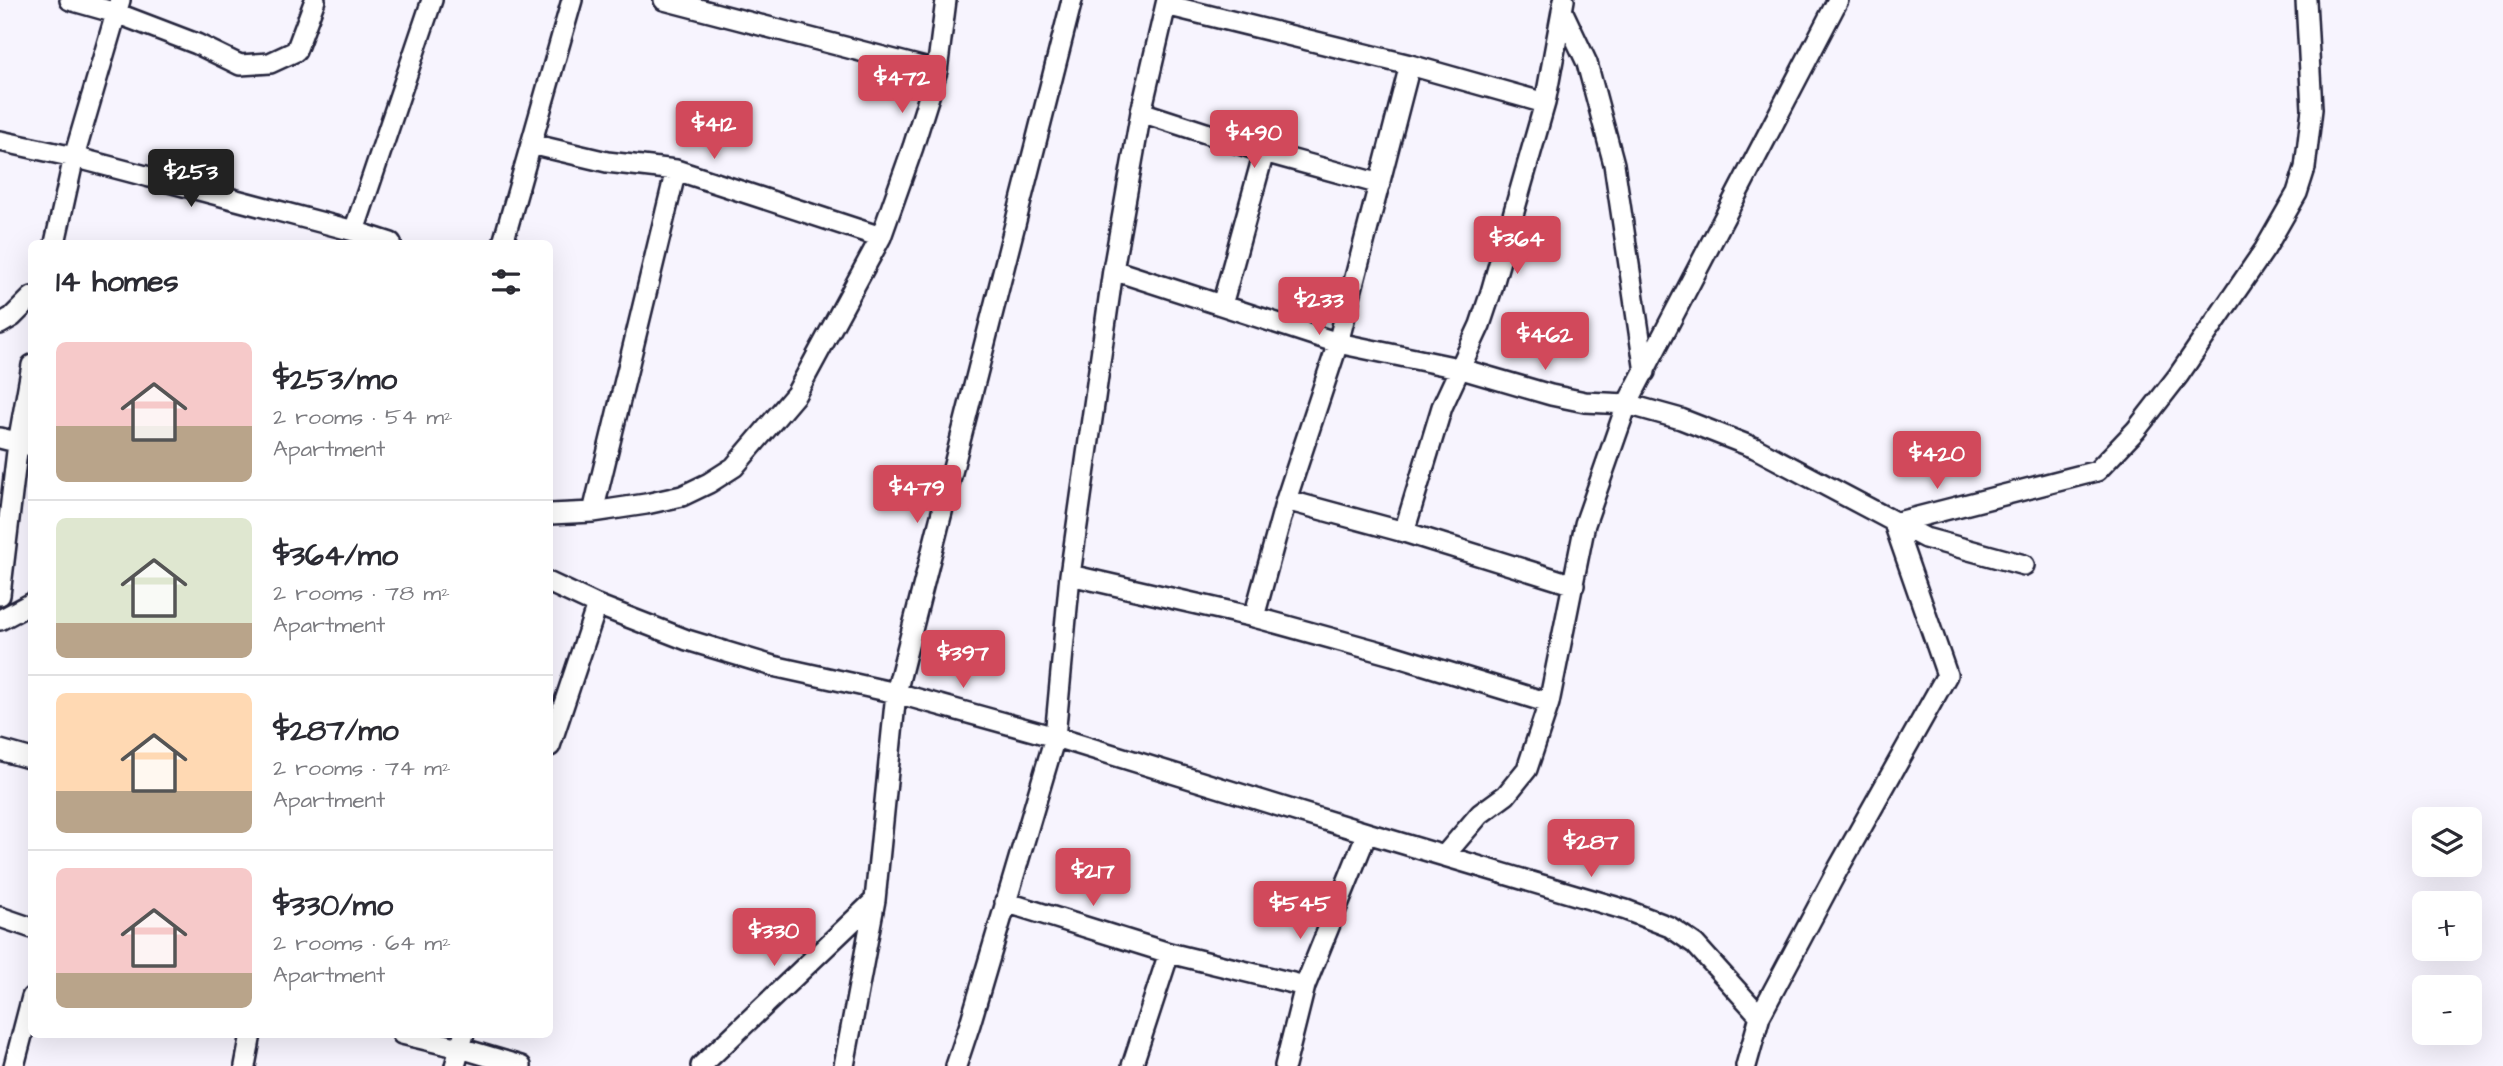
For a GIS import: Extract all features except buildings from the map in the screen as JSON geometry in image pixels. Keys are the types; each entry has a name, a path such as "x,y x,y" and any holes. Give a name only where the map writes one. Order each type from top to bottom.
{"street":[{"path":"70,0 118,7 240,65 270,63 296,51 315,0"},
{"path":"354,231 432,0"},
{"path":"504,240 572,0"},
{"path":"664,0 937,71"},
{"path":"553,514 593,512 646,504 682,495 709,483 734,467 796,394 881,236 937,71 946,0"},
{"path":"844,1066 874,900 895,693 1072,0"},
{"path":"1444,856 1480,814 1506,795 1527,769 1549,703 1585,524 1627,404 1691,284 1741,181 1838,0"},
{"path":"1894,523 2097,471 2136,430 2178,376 2265,249 2297,193 2305,168 2312,109 2306,0"},
{"path":"956,1066 1055,737 1070,575 1113,270 1140,112 1167,2 1545,103"},
{"path":"1563,5 1587,63 1614,164 1645,372"},
{"path":"1404,532 1442,407 1480,325 1491,292 1545,103 1563,5"},
{"path":"56,240 74,158 118,7"},
{"path":"1254,617 1286,500 1338,343 1410,65"},
{"path":"1140,112 1264,152 1380,184"},
{"path":"0,141 74,158 382,240"},
{"path":"531,144 607,162 676,170 881,236"},
{"path":"1222,305 1264,152"},
{"path":"593,512 676,170"},
{"path":"1113,270 1338,343 1458,369 1551,395 1627,404 1681,419 1755,449 1925,538 2024,565"},
{"path":"0,324 12,317 28,301"},
{"path":"0,595 17,442 28,386"},
{"path":"1286,500 1404,532 1574,586"},
{"path":"1746,1066 1760,1016 1838,869 1947,675 1894,523"},
{"path":"1070,575 1254,617 1392,655 1549,703"},
{"path":"553,584 597,605 687,640 773,666 895,693 1055,737 1626,910 1670,927 1695,944 1760,1016"},
{"path":"0,620 28,605"},
{"path":"553,737 597,605"},
{"path":"0,750 28,758"},
{"path":"1285,1066 1305,986 1367,833"},
{"path":"701,1066 874,900"},
{"path":"1005,902 1169,953 1305,986"},
{"path":"0,918 28,927"},
{"path":"1132,1066 1169,953"},
{"path":"14,1066 28,1012"},
{"path":"245,1066 250,1038"},
{"path":"417,1038 522,1066"}]}
